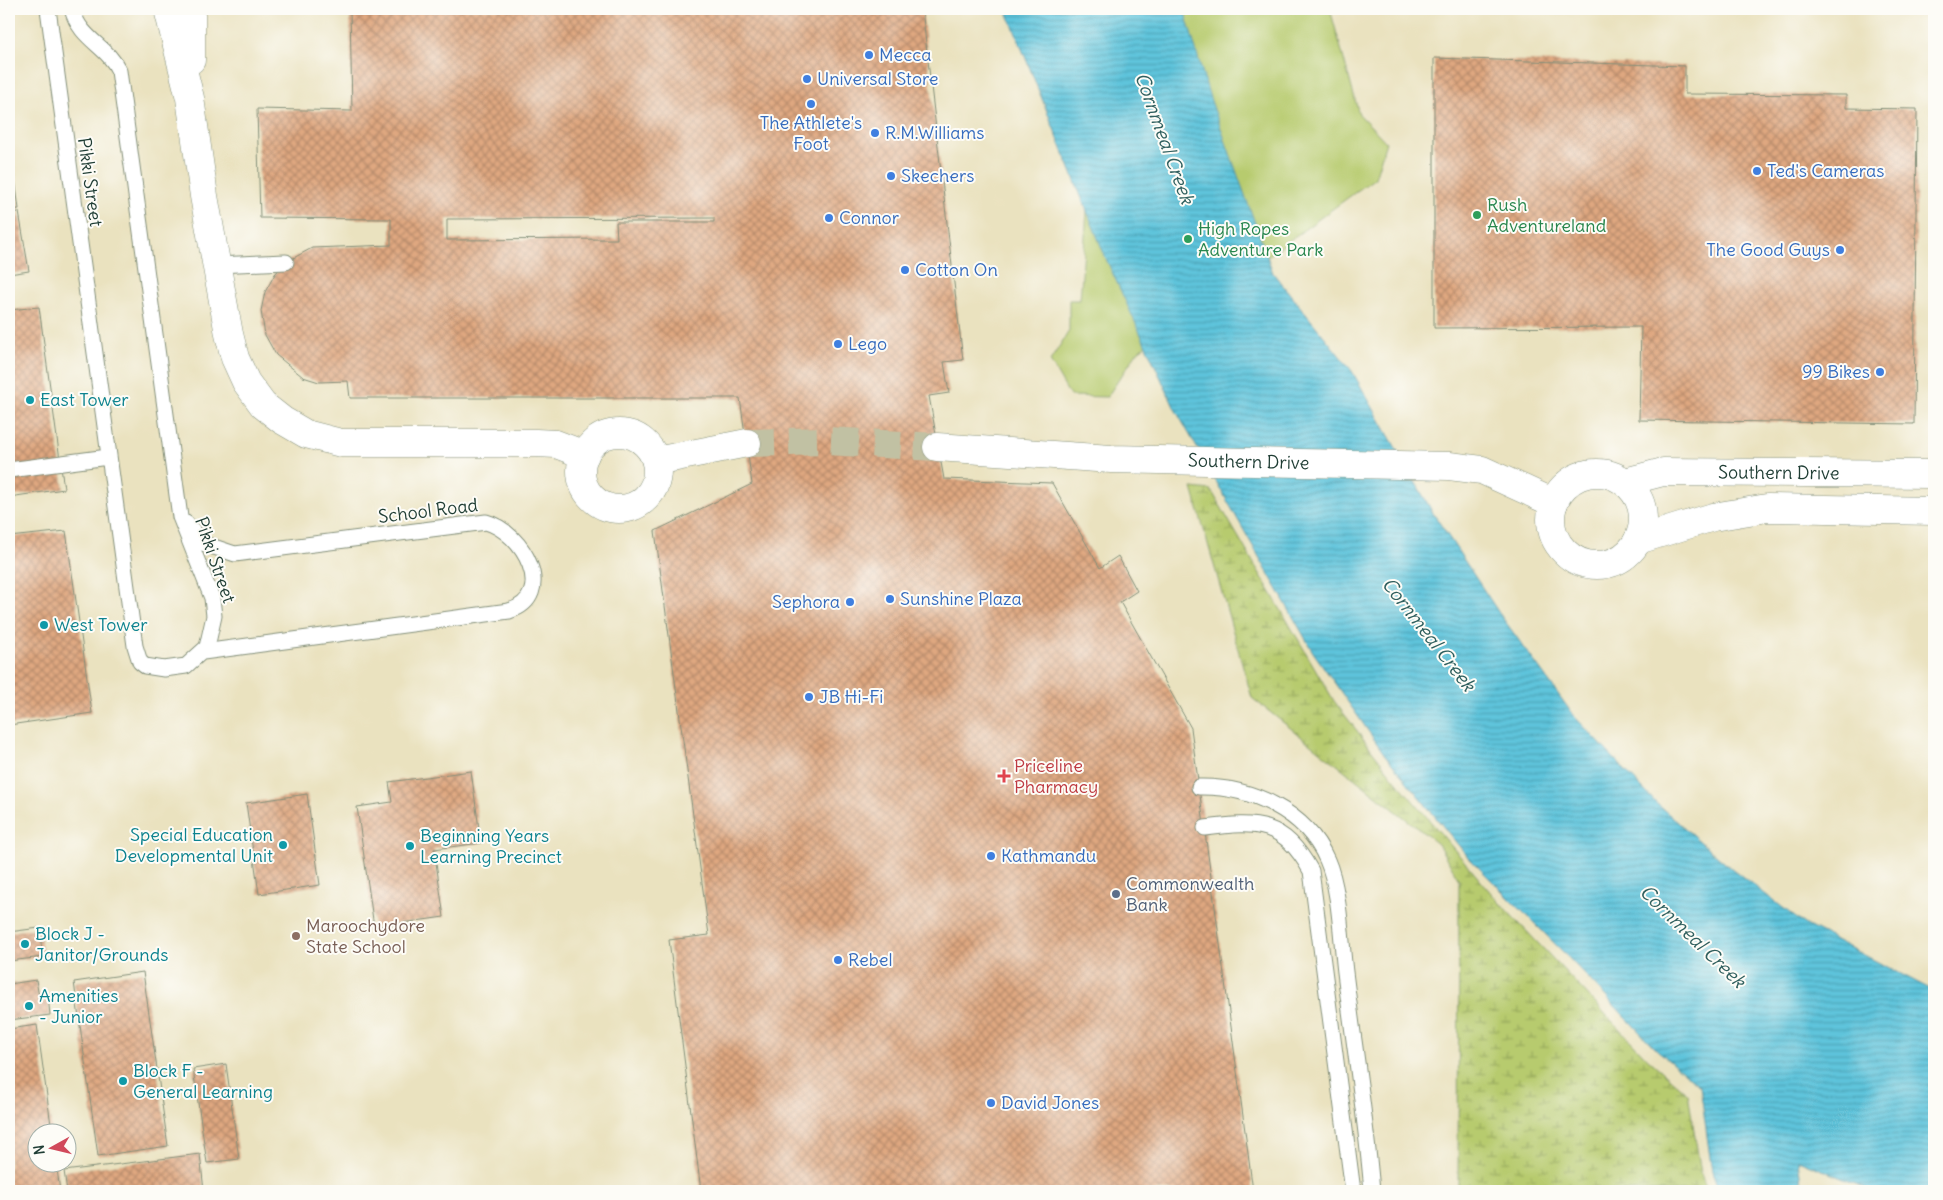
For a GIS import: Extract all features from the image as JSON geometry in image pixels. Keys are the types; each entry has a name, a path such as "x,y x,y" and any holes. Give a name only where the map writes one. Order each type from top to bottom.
{"street":[{"path":"168,9 190,98 216,265 229,334 235,358 246,382 263,405 282,420 306,434 340,443 360,445 476,442 556,444 585,455"},
{"path":"190,98 191,9"},
{"path":"620,433 632,435 643,441 651,450 656,462 658,474 655,485 641,503 630,508 618,510 600,504 586,492 582,473 585,455 595,442 607,435 620,433"},
{"path":"656,462 747,443"},
{"name":"Southern Drive","path":"938,447 1111,459 1432,465 1482,470 1554,503"},
{"name":"Southern Drive","path":"1625,482 1663,472 1934,474"},
{"path":"1598,473 1612,475 1625,482 1634,491 1643,515 1643,528 1638,540 1629,552 1616,561 1602,565 1586,564 1561,547 1554,533 1551,518 1554,503 1562,490 1572,481 1584,475 1598,473"},
{"name":"Southern Drive","path":"1638,540 1713,517 1767,508 1934,511"}],"lane":[{"name":"Pikki Street","path":"48,9 135,646 140,662 145,666 157,669 184,666 203,652 211,638 214,621 213,604 184,531 178,503 121,77 114,61 82,32 72,9"},
{"path":"216,265 286,262"},
{"path":"9,470 108,457"},
{"name":"School Road","path":"178,503 184,519 200,541 213,548 236,554 486,522 499,525 514,538 525,554 531,574 532,588 528,600 522,606 508,611 203,652"},
{"path":"1199,787 1218,787 1272,803 1305,826 1327,859 1337,910 1372,1189"},
{"path":"1205,828 1250,824 1270,829 1288,838 1301,854 1311,871 1353,1191"}],"green space":[{"name":"High Ropes Adventure Park","path":"1103,9 1330,9 1359,114 1386,142 1375,178 1138,351 1107,397 1070,396 1050,361 1069,331 1069,300 1080,300"},
{"path":"1192,488 1211,490 1334,701 1392,776 1497,900 1648,1059 1688,1094 1701,1173 1707,1191 1458,1191 1459,880 1438,844 1252,698"}],"water":[{"name":"Cornmeal Creek","path":"1006,9 1184,9 1210,98 1273,273 1352,371 1433,513 1499,613 1574,716 1657,804 1726,864 1804,924 1934,991 1934,1191 1873,1191 1798,1160 1802,1191 1719,1191 1712,1172 1700,1086 1656,1049 1468,857 1385,755 1313,652 1175,409 1107,261"}],"building":[{"name":"Sunshine Plaza","path":"350,9 922,9 963,360 944,362 949,393 929,396 944,479 1052,483 1100,568 1118,556 1137,591 1120,602 1191,728 1253,1191 701,1191 669,940 709,935 655,531 752,484 740,398 350,398 348,381 319,382 303,377 276,355 265,335 261,311 265,292 275,274 286,262 312,248 391,245 391,219 260,218 257,109 352,111","holes":["714,218 714,222 616,222 617,239 447,240 447,219"]},
{"path":"1434,58 1685,66 1685,94 1846,95 1846,108 1917,109 1914,424 1639,420 1641,327 1434,328"},
{"path":"9,157 12,157 19,209 9,210"},
{"path":"19,212 29,271 9,274 9,213"},
{"name":"East Tower","path":"39,307 64,489 9,497 9,310"},
{"name":"West Tower","path":"66,531 92,713 9,725 9,537"},
{"name":"Beginning Years Learning Precinct","path":"471,771 481,843 434,849 444,917 374,927 357,807 392,802 389,782"},
{"name":"Special Education Developmental Unit","path":"307,794 320,885 259,894 246,803"},
{"name":"Block J - Janitor/Grounds","path":"39,928 43,957 9,961 9,932"},
{"name":"Block F - General Learning","path":"143,972 168,1146 98,1156 74,982"},
{"name":"Amenities - Junior","path":"36,980 39,997 48,996 50,1015 9,1020 9,984"},
{"path":"37,1025 51,1122 28,1122 28,1172 57,1172 60,1191 9,1191 9,1029"},
{"path":"226,1064 239,1159 207,1163 193,1069"},
{"path":"200,1154 204,1191 67,1191 64,1172 78,1172 78,1169"}],"tunnel":[{"path":"747,443 827,441 937,447"}],"place":[{"name":"Mecca","path":"869,55"},
{"name":"Universal Store","path":"807,79"},
{"name":"The Athlete's Foot","path":"811,104"},
{"name":"R.M.Williams","path":"875,133"},
{"name":"Ted's Cameras","path":"1757,171"},
{"name":"Skechers","path":"891,176"},
{"name":"Rush Adventureland","path":"1477,215"},
{"name":"Connor","path":"829,218"},
{"name":"High Ropes Adventure Park","path":"1188,239"},
{"name":"The Good Guys","path":"1840,250"},
{"name":"Cotton On","path":"905,270"},
{"name":"Lego","path":"838,344"},
{"name":"99 Bikes","path":"1880,372"},
{"name":"East Tower","path":"30,400"},
{"name":"Sunshine Plaza","path":"890,599"},
{"name":"Sephora","path":"850,602"},
{"name":"West Tower","path":"44,625"},
{"name":"JB Hi-Fi","path":"809,697"},
{"name":"Priceline Pharmacy","path":"1004,776"},
{"name":"Special Education Developmental Unit","path":"283,845"},
{"name":"Beginning Years Learning Precinct","path":"410,846"},
{"name":"Kathmandu","path":"991,856"},
{"name":"Commonwealth Bank","path":"1116,894"},
{"name":"Maroochydore State School","path":"296,936"},
{"name":"Block J - Janitor/Grounds","path":"25,944"},
{"name":"Rebel","path":"838,960"},
{"name":"Amenities - Junior","path":"29,1006"},
{"name":"Block F - General Learning","path":"123,1081"},
{"name":"David Jones","path":"991,1103"}]}
